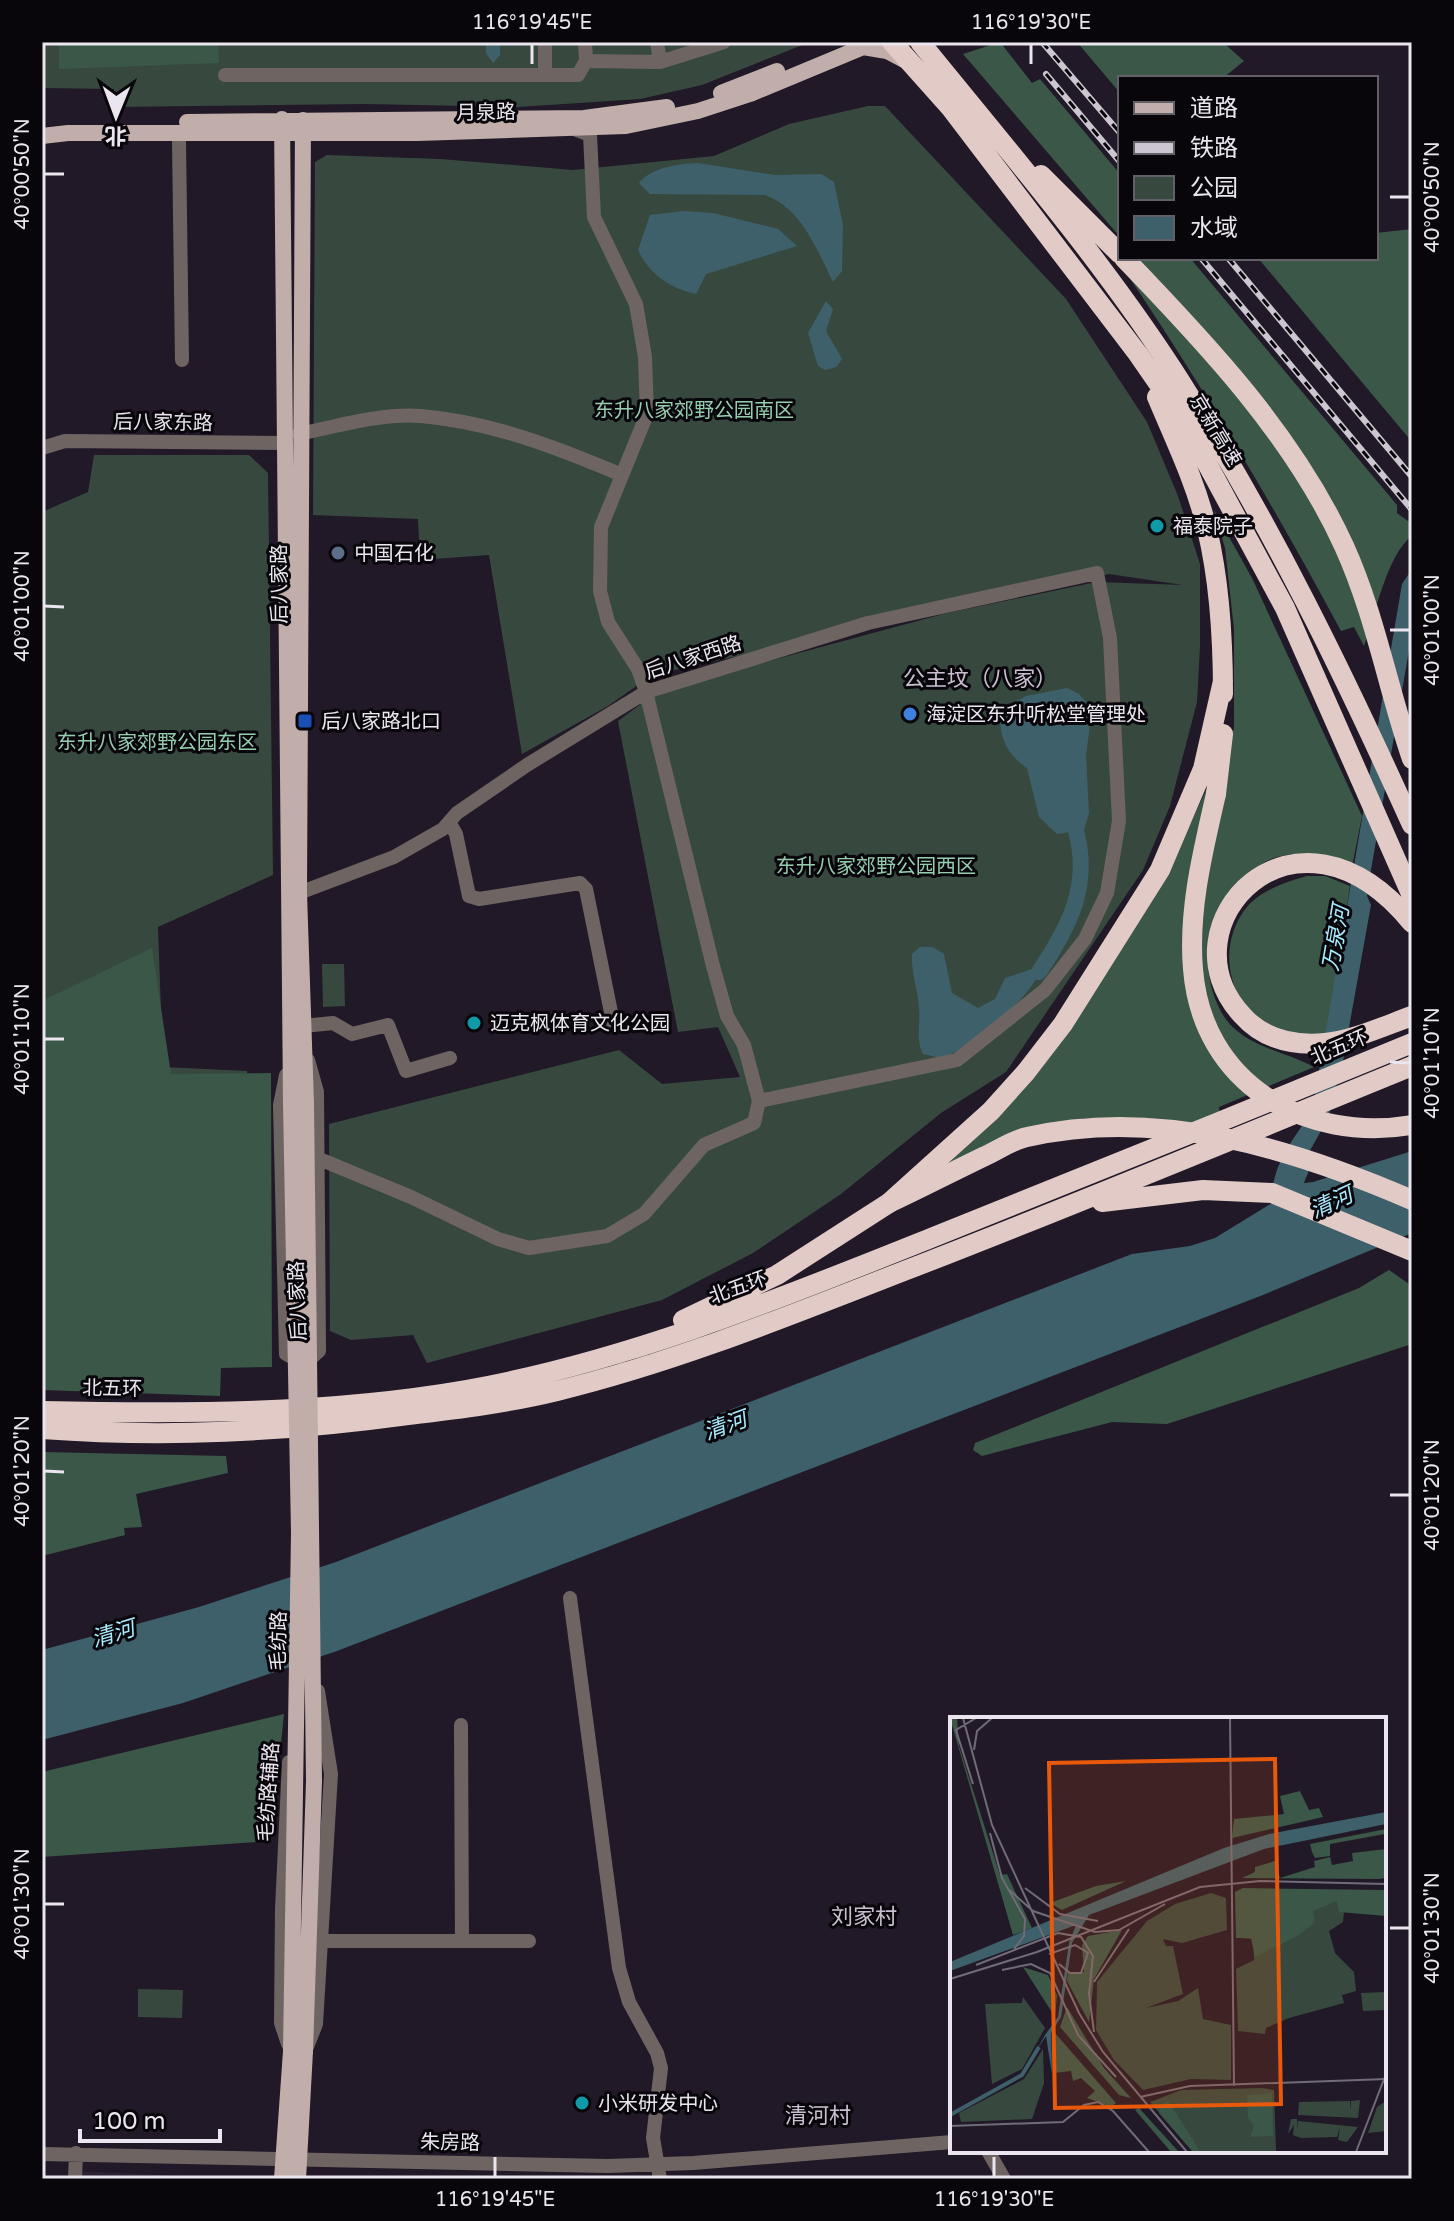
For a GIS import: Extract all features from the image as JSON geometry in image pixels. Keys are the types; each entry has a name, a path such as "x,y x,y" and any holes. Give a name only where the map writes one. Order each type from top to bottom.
{"highway":[{"name":"京新高速","path":"892,42 959,119 1138,354 1183,419 1230,501 1285,608 1401,873 1403,898"},
{"name":"京新高速","path":"920,42 1088,251 1181,383 1284,560 1347,680 1412,825"},
{"path":"974,109 1118,252"},
{"path":"1126,260 1175,311 1251,400 1300,467 1349,558 1372,621 1412,759"},
{"path":"1138,354 1185,462 1207,528 1223,631 1224,727 1216,794 1204,847 1192,931 1193,971 1207,1028 1242,1078 1267,1100 1294,1114 1358,1130 1412,1125"},
{"path":"889,1203 991,1111 1054,1036 1147,895 1189,803 1209,747 1223,681"},
{"path":"1412,923 1403,898 1355,874 1323,863 1283,864 1258,876 1235,900 1222,928 1219,961 1226,992 1244,1017 1271,1037 1326,1043 1412,1016"},
{"name":"北五环","path":"42,1411 200,1414 369,1401 477,1387 548,1373 714,1321 824,1281 1412,1043"},
{"path":"42,1429 111,1434 293,1430 494,1404 559,1390 722,1340 1066,1208 1412,1066"},
{"path":"625,1348 777,1275 889,1203 1024,1137 1108,1125 1174,1128 1249,1143 1323,1163 1412,1200"},
{"path":"1066,1208 1203,1190 1272,1193 1412,1251"}],"main road":[{"name":"月泉路","path":"303,127 584,118 654,109 701,100 852,42"},
{"name":"月泉路","path":"42,129 282,126 574,129 626,126 698,111 750,94 863,47 887,51 913,65"},
{"name":"月泉路","path":"42,136 282,126"},
{"name":"后八家路","path":"282,126 284,443 298,1103"},
{"name":"后八家路","path":"297,1047 303,1026 299,893 299,434 303,127"},
{"name":"毛纺路","path":"291,2159 314,1781 298,1103"},
{"path":"282,2179 291,2159"},
{"path":"291,2159 298,2179"}],"street":[{"path":"545,42 545,75"},
{"path":"225,75 578,75 586,61 585,42"},
{"path":"657,42 660,62"},
{"path":"586,61 660,62 723,42"},
{"path":"317,1158 411,1197 498,1239 529,1248 607,1236 644,1214 704,1145 754,1123 759,1101 744,1045 727,1016 713,966 646,692 638,669 608,622 600,591 601,527 647,414 645,357 636,304 594,217 590,135 574,129"},
{"path":"179,142 182,360"},
{"path":"299,434 375,419 419,416 486,426 563,450 622,475"},
{"name":"后八家东路","path":"42,448 65,441 284,443"},
{"name":"后八家西路","path":"299,893 394,857 449,822 527,765 646,692 868,623 1097,573 1110,638 1119,821 1107,893 1085,939 1045,990 957,1060 759,1101"},
{"path":"449,822 456,834 469,896 479,899 580,883 586,889 614,1027"},
{"path":"303,1026 333,1023 352,1034 388,1025 406,1071 450,1058"},
{"name":"后八家路","path":"297,1047 317,1092 319,1351 304,1364 286,1354 280,1105 297,1047"},
{"name":"毛纺路辅路","path":"298,2051 281,2023 282,1909 289,1763 302,1690 305,1542"},
{"path":"570,1598 619,1968 629,2002 657,2053 661,2068 653,2138 659,2172"},
{"path":"298,2051 316,2024 331,1774 318,1691"},
{"path":"461,1725 462,1941"},
{"path":"321,1941 529,1941"},
{"name":"朱房路","path":"42,2154 659,2172 950,2142"},
{"path":"75,2179 76,2153"},
{"path":"989,2153 1004,2179"}],"shaded area":[{"path":"77,2171 180,2176 180,2179 76,2179"}],"green space":[{"path":"42,42 810,42 702,85 640,99 518,107 365,104 114,107 114,89 42,88"},
{"path":"59,42 218,42 219,63 59,69"},
{"path":"1000,42 1032,83 1040,79 1118,172 1118,235 963,54"},
{"path":"1077,42 1226,45 1244,61 1225,76 1118,76 1118,91"},
{"path":"868,106 885,106 1066,299 1147,422 1178,496 1200,564 1197,702 1170,806 1143,870 1006,1072 941,1113 841,1194 753,1253 662,1300 427,1363 413,1335 351,1340 330,1331 329,1124 619,1050 662,1084 740,1077 718,1027 678,1032 618,721 658,691 947,613 1096,582 1183,585 1109,574 652,675 608,706 522,754 489,555 420,560 418,519 313,515 315,162 327,155 440,159 573,170 714,156 789,124"},
{"path":"1412,229 1412,442 1260,260 1378,260 1378,233"},
{"path":"1133,260 1192,260 1397,505 1397,513 1412,524 1412,536 1403,545 1389,571 1364,646 1354,627 1341,631 1238,450 1127,274"},
{"name":"东升八家郊野公园东区","path":"94,455 249,455 268,473 273,875 158,927 163,1067 247,1071 256,1295 42,1357 42,512 88,492"},
{"path":"1214,510 1252,578 1362,816 1352,867 1304,854 1284,855 1267,861 1256,868 1243,884 1217,923 1209,944 1211,985 1228,1022 1254,1042 1314,1067 1219,1107 1220,1113 1192,1125 1085,1118 1001,1138 948,1164 1054,1050 1189,827 1234,729 1234,629 1225,548"},
{"path":"1307,876 1325,876 1350,886 1327,1034 1289,1034 1266,1025 1251,1013 1240,998 1229,962 1236,924 1252,901 1266,891"},
{"path":"152,948 171,1074 271,1073 272,1367 221,1368 220,1396 42,1390 42,1001"},
{"path":"322,964 344,964 345,1006 323,1007"},
{"path":"1389,1270 1412,1286 1412,1344 1167,1424 1112,1422 982,1456 973,1450 975,1443 1359,1288"},
{"path":"42,1452 226,1456 228,1473 136,1494 142,1527 124,1528 125,1535 42,1556"},
{"path":"284,1714 271,1841 42,1857 42,1772"},
{"path":"138,1989 183,1990 182,2018 138,2017"}],"water":[{"path":"486,42 500,42 500,55 493,63 486,53"},
{"path":"698,163 774,175 821,174 834,182 843,225 842,271 833,282 814,243 798,220 778,201 765,195 650,194 639,183 658,170"},
{"path":"684,211 713,213 778,229 797,246 706,274 696,294 687,292 655,273 638,250 650,215"},
{"path":"826,301 833,309 826,331 842,359 836,367 825,370 818,366 808,333"},
{"name":"清河","path":"1412,569 1412,633 1367,896 1371,905 1343,1061 1328,1118 1296,1176 1296,1184 1313,1182 1412,1151 1412,1233 1263,1295 337,1651 183,1703 42,1740 42,1650 199,1607 336,1562 1132,1254 1190,1246 1215,1238 1272,1203 1272,1190 1279,1166 1312,1112 1402,584"},
{"path":"1067,688 1079,694 1092,709 1086,756 1089,813 1084,830 1057,834 1039,817 1027,768 1005,744 1000,711 1026,696"},
{"path":"920,947 933,947 944,954 952,993 978,1008 995,999 1005,978 1035,968 1039,972 1024,995 982,1035 942,1057 923,1054 919,1043 919,1008 912,954"}],"waterway":[{"path":"1039,972 1060,939 1079,888 1081,870 1076,831"},
{"name":"万泉河","path":"1294,1194 1309,1157"}],"railway":[{"path":"1042,42 1118,131"},
{"path":"1046,74 1118,160"},
{"path":"1203,260 1412,510"},
{"path":"1230,260 1412,477"}],"place":[{"name":"福泰院子","path":"1157,526"},
{"name":"中国石化","path":"338,553"},
{"name":"海淀区东升听松堂管理处","path":"910,714"},
{"name":"后八家路北口","path":"305,721"},
{"name":"迈克枫体育文化公园","path":"474,1023"},
{"name":"小米研发中心","path":"582,2103"}],"district":[{"name":"公主坟（八家）","path":"980,678"},
{"name":"刘家村","path":"864,1916"},
{"name":"清河村","path":"818,2115"}],"park label":[{"name":"东升八家郊野公园南区","path":"694,410"},
{"name":"东升八家郊野公园西区","path":"876,866"}]}
